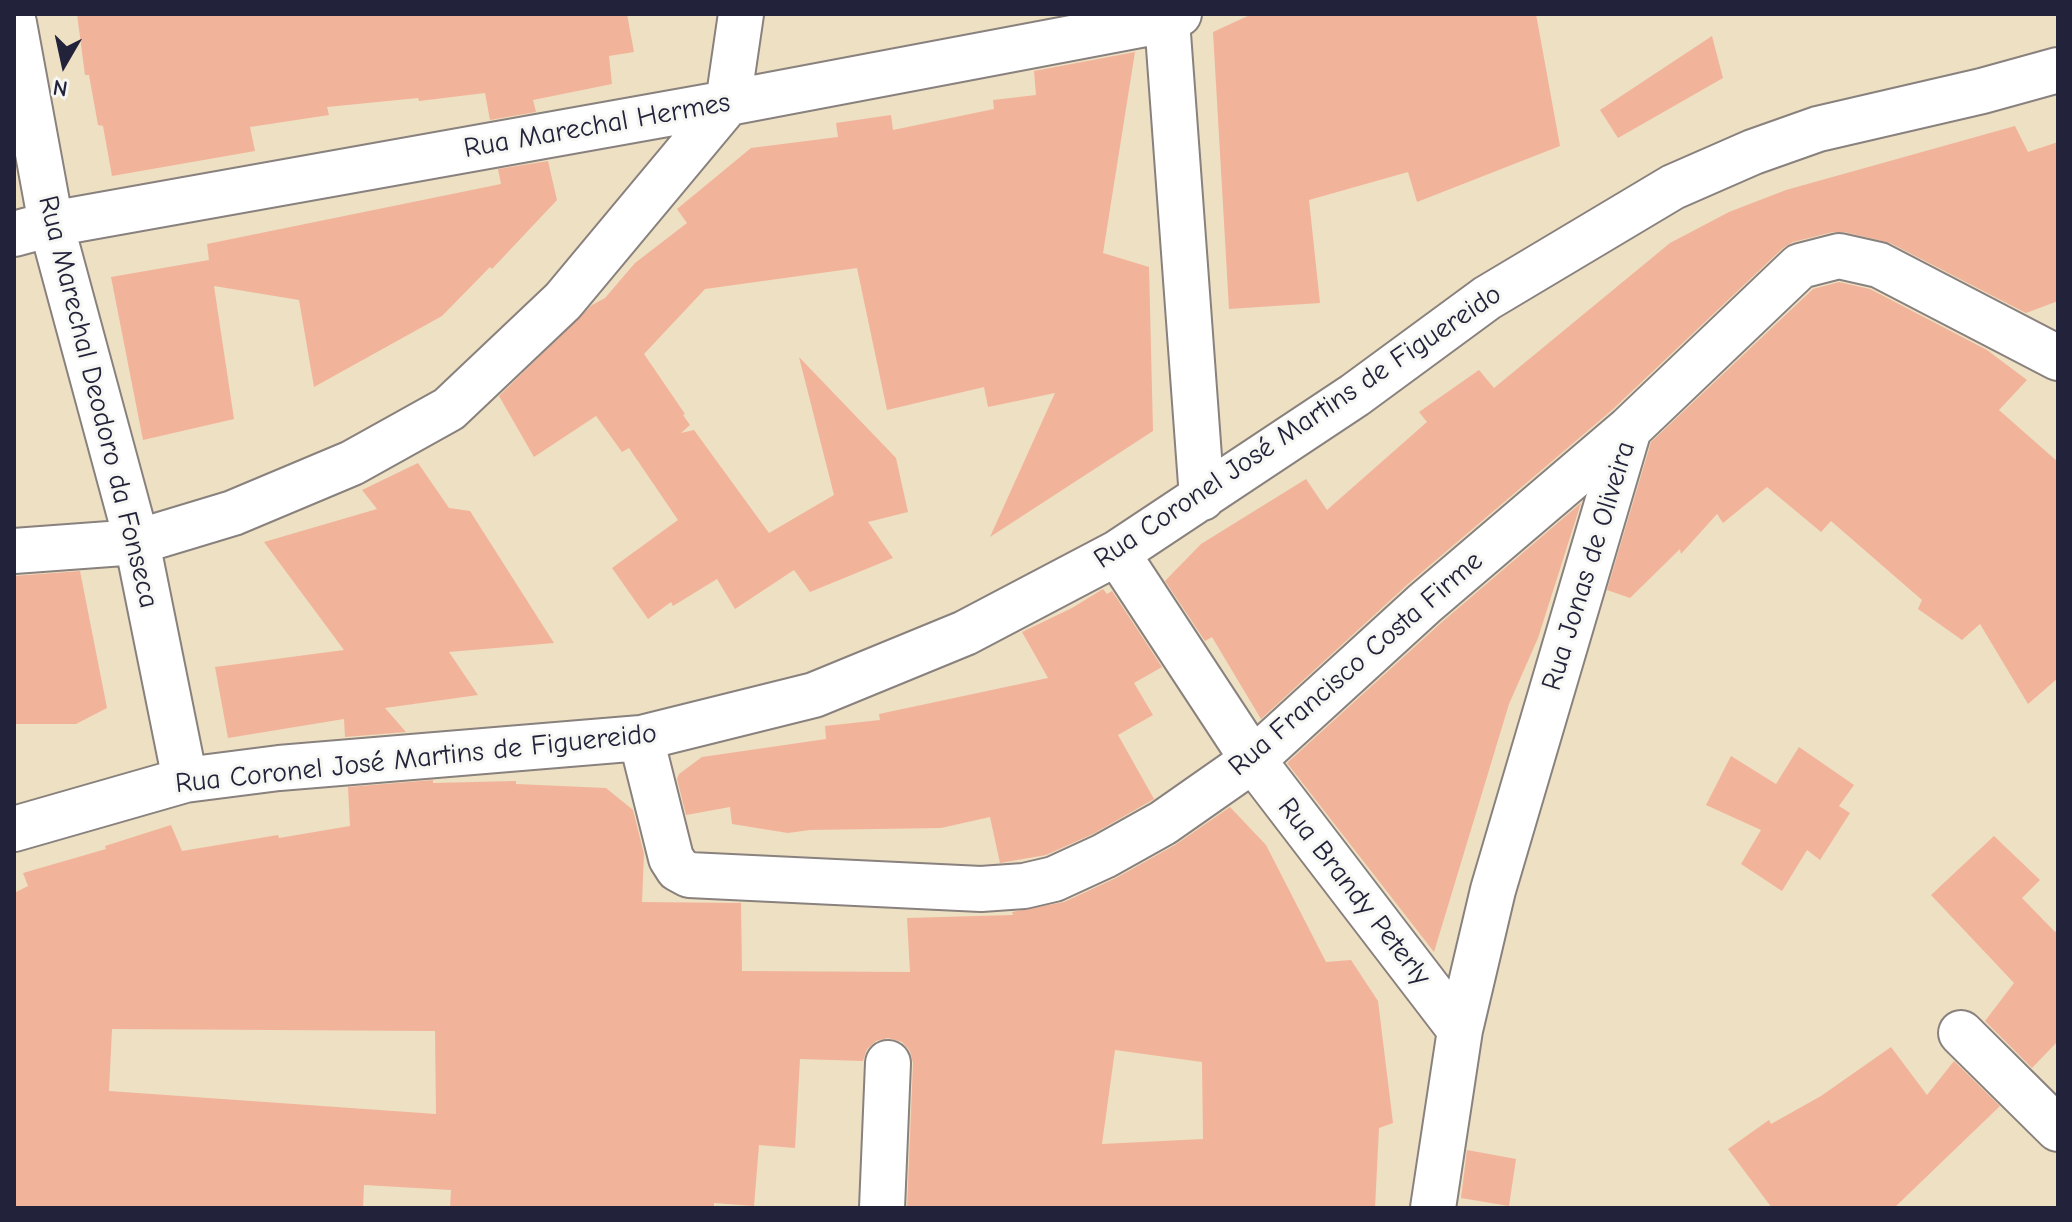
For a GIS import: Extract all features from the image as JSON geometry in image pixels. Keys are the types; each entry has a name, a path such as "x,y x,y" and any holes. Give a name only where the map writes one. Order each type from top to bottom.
{"street":[{"path":"14,551 137,542 233,513 352,463 449,409 563,301 728,103 741,14"},
{"path":"1173,17 1202,498"},
{"name":"Rua Marechal Hermes","path":"33,229 728,103 1173,17"},
{"name":"Rua Marechal Deodoro da Fonseca","path":"14,23 33,229 137,542 185,780"},
{"name":"Rua Coronel José Martins de Figuereido","path":"14,829 185,780 279,768 641,738 814,695 965,633 1117,553 1355,395 1500,290 1673,187 1753,152 1818,129 2058,70"},
{"name":"Rua Jonas de Oliveira","path":"1433,1208 1460,1030 1493,890 1629,429 1800,266 1839,256 1879,265 2058,358"},
{"name":"Rua Francisco Costa Firme","path":"641,738 671,858 678,869 689,875 981,889 1024,886 1054,879 1163,823 1253,760 1425,603 1629,429"},
{"name":"Rua Brandy Peterly","path":"1117,553 1253,760 1460,1030"},
{"path":"1961,1033 2058,1129"},
{"path":"882,1208 888,1063"}],"building":[{"path":"77,14 627,14 634,52 609,56 612,84 533,100 536,112 490,120 485,93 327,107 329,115 250,127 255,151 112,176 103,126 98,125 89,75 85,75"},
{"path":"1252,14 1536,14 1560,146 1417,202 1408,172 1309,200 1320,303 1229,309 1213,32"},
{"path":"1712,36 1723,78 1618,138 1600,110"},
{"path":"1135,52 1103,253 1149,267 1153,431 990,537 1055,393 988,407 984,387 887,410 857,268 705,289 644,354 685,414 690,425 681,433 694,430 769,533 834,495 799,357 896,458 908,512 868,522 893,558 810,592 794,570 735,609 717,579 673,606 671,602 648,619 612,568 678,520 629,448 622,452 596,416 534,457 499,396 592,305 605,298 635,263 687,223 677,209 751,148 838,137 836,123 891,115 893,130 994,109 993,100 1036,95 1034,71"},
{"path":"2015,126 2028,152 2058,142 2058,301 2026,313 1890,243 1844,232 1793,242 1783,248 1612,410 1408,584 1261,719 1212,637 1205,641 1165,581 1201,544 1306,479 1327,510 1427,422 1419,412 1479,370 1494,388 1670,243 1729,212 1786,190"},
{"path":"548,161 557,200 492,269 490,267 442,316 314,387 299,300 214,286 234,419 143,440 111,277 209,260 207,244 501,184 498,169"},
{"path":"1839,282 1870,289 1987,350 2027,380 1999,410 2058,462 2058,678 2028,704 1980,624 1962,640 1918,609 1922,600 1831,521 1821,532 1767,487 1723,523 1717,514 1681,554 1680,549 1630,598 1607,590 1651,442 1813,289"},
{"path":"418,463 449,508 470,511 554,643 449,652 478,695 385,708 406,732 345,737 344,719 228,738 215,667 344,650 264,542 377,509 362,490"},
{"path":"1581,503 1538,638 1509,704 1434,952 1287,763 1442,622"},
{"path":"80,571 107,708 76,724 14,724 14,576"},
{"path":"1103,589 1107,594 1112,591 1162,667 1134,683 1153,715 1118,735 1154,799 1093,834 1046,855 1000,863 990,817 941,828 788,833 732,824 730,807 686,815 677,779 679,774 702,757 826,739 825,726 880,720 879,714 1048,678 1022,632"},
{"path":"1799,747 1854,785 1839,806 1850,813 1820,860 1807,850 1782,891 1741,864 1761,830 1706,805 1731,756 1776,784"},
{"path":"433,780 433,783 516,781 516,784 606,788 633,810 644,854 642,902 741,903 742,971 910,972 907,918 1013,915 1012,912 1064,902 1116,878 1175,845 1230,807 1266,845 1326,962 1351,960 1378,1001 1393,1123 1379,1128 1375,1208 907,1208 913,1063 910,1051 902,1042 888,1038 876,1041 867,1049 863,1061 800,1059 795,1148 759,1145 754,1206 714,1203 714,1208 450,1208 451,1190 364,1185 363,1208 14,1208 14,893 28,886 23,873 106,849 105,846 171,825 182,851 350,826 348,787","holes":["112,1029 435,1031 436,1114 109,1091","1115,1050 1202,1062 1203,1139 1102,1144"]},
{"path":"1994,836 2040,880 2022,898 2055,932 2058,928 2058,1041 2032,1068 1985,1021 2014,983 1931,895"},
{"path":"1891,1047 1927,1095 1954,1061 2000,1106 1894,1208 1772,1208 1728,1149 1769,1120 1771,1124 1821,1096"},
{"path":"1467,1150 1516,1159 1509,1206 1461,1198"}]}
